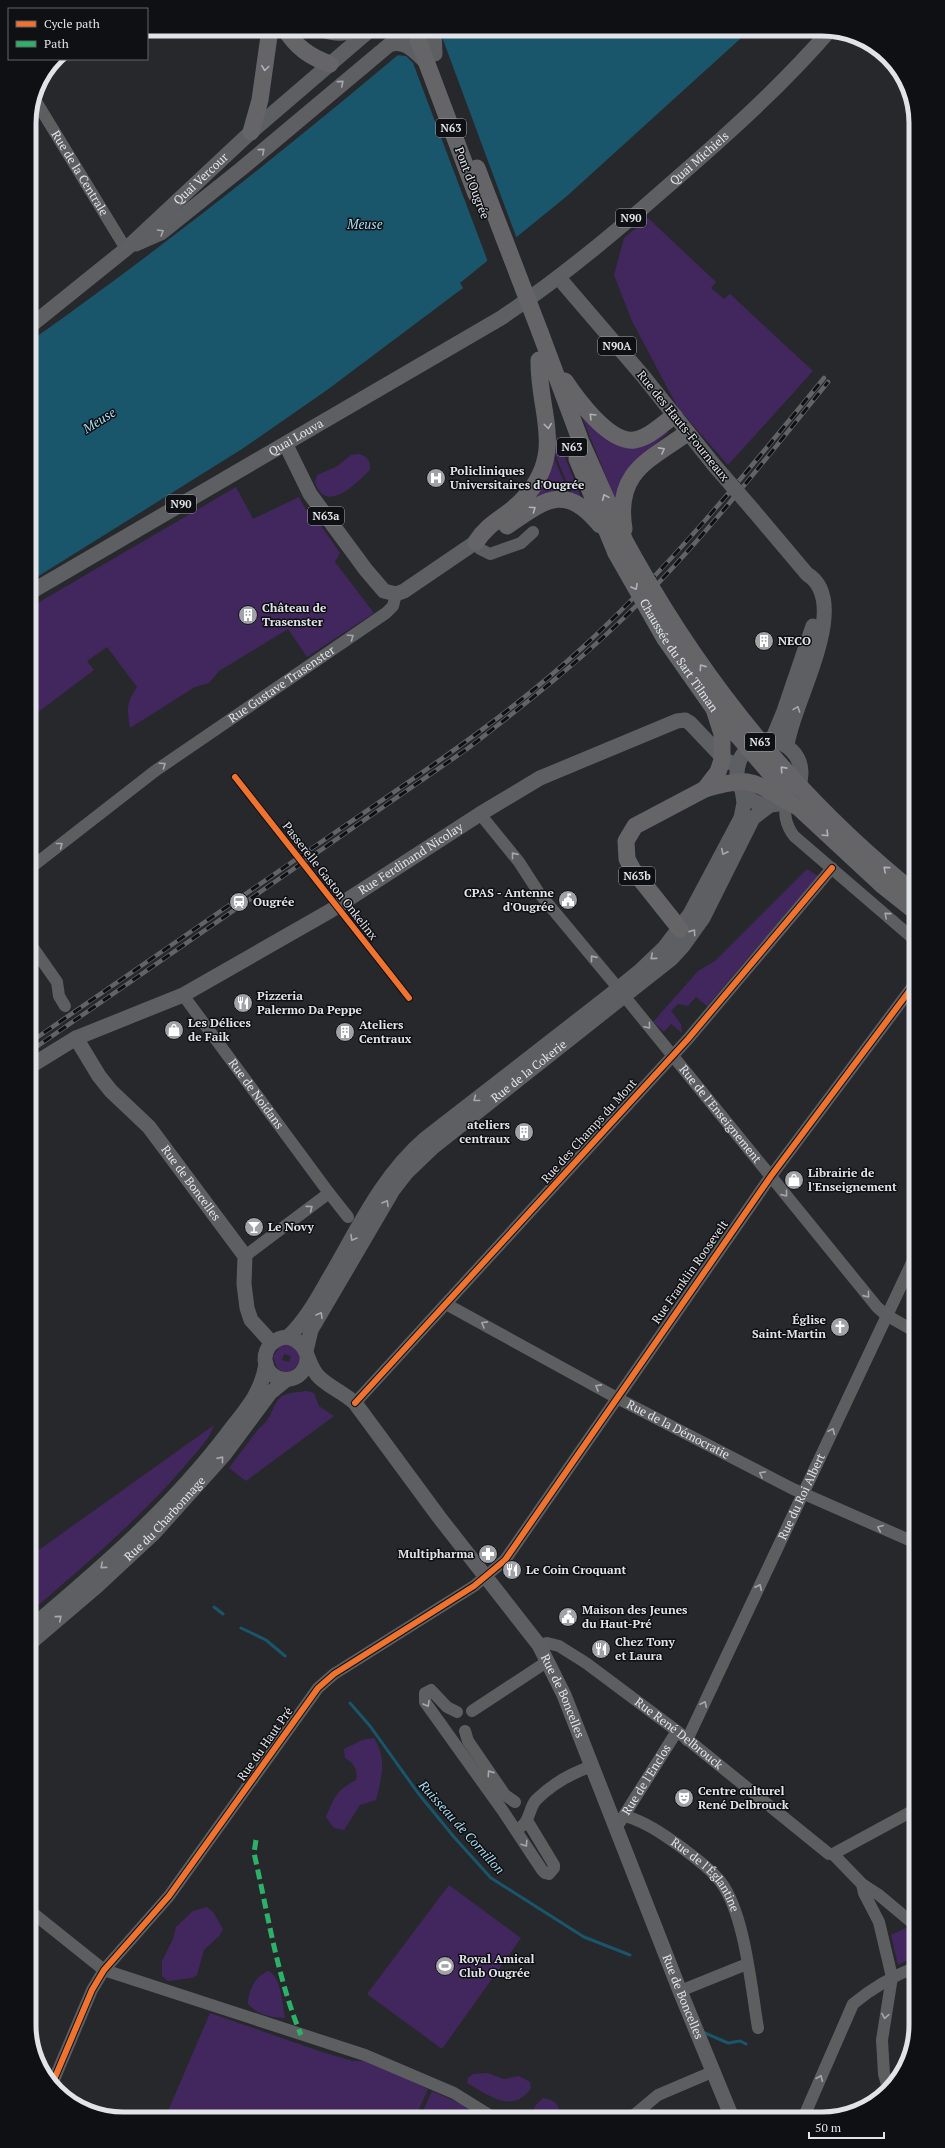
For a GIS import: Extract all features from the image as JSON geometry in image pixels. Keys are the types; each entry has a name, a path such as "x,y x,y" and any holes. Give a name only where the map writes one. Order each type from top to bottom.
{"highway":[{"path":"251,132 260,100 269,36"},
{"path":"290,36 306,53 316,59 330,64"},
{"name":"Pont d'Ougrée","path":"418,36 431,58 535,334"},
{"name":"Pont d'Ougrée","path":"427,36 431,58"},
{"name":"Chaussée du Sart Tilman","path":"535,334 606,532 636,561 656,596 703,668 766,750 805,793 848,836 909,888"},
{"path":"543,357 581,404 606,428 620,437 633,440 644,437 674,416"},
{"path":"476,542 483,529 508,513 526,497 539,476 543,466 548,434 538,380 543,357"},
{"name":"Chaussée du Sart Tilman","path":"543,357 581,442 622,549 665,639 714,709 792,803 882,885 909,906"},
{"path":"622,549 622,510 629,481 637,468 656,453 687,433"},
{"path":"476,542 489,538 537,506 557,499 570,500 580,505 606,532"},
{"path":"705,789 718,772 722,760 722,734 714,709"},
{"path":"705,789 729,782 746,781 766,787 792,803"},
{"name":"N63b","path":"680,929 636,875 627,859 625,848 629,834 635,826 705,789"}],"main road":[{"name":"Quai Vercour","path":"36,321 126,249 251,132 363,36"},
{"path":"126,249 161,233 241,169 389,45 395,43 407,45 431,58 433,36"},
{"name":"Quai Michiels","path":"559,278 702,157 762,101 824,36"},
{"name":"Rue des Hauts-Fourneaux","path":"559,278 643,376 714,465 807,574 815,578 820,585 824,608 824,619 814,660 788,733 787,746"},
{"name":"Quai Louva","path":"36,589 286,445 501,318 559,278"},
{"name":"N63a","path":"286,445 310,494 327,518 384,591 396,594"},
{"path":"396,594 404,591 476,542"},
{"path":"772,740 813,628 814,603 807,574"},
{"name":"Rue Ferdinand Nicolay","path":"36,1063 76,1038 183,995 333,909 480,814 540,778 677,721 684,720 690,723 725,760 738,766"},
{"path":"738,766 741,758 753,745 772,740 787,746 799,761 801,773 792,803"},
{"name":"Rue de la Cokerie","path":"307,1354 312,1330 393,1190 406,1172 433,1147 621,992 680,929 711,877 741,818 744,803 737,772 738,766"},
{"path":"742,789 754,801 762,805 770,806"},
{"name":"Rue de la Cokerie","path":"288,1337 304,1321 380,1191 404,1159 425,1139 621,992 672,958 693,932 706,912 751,821 760,812 770,806 792,803"},
{"name":"Rue de Boncelles","path":"76,1038 99,1076 111,1091 149,1127 245,1256"},
{"path":"245,1256 244,1284 246,1308 251,1320 272,1343"},
{"path":"266,1364 266,1353 272,1343 279,1339 288,1337"},
{"name":"Rue de Boncelles","path":"288,1337 297,1340 307,1354 320,1378 341,1391 355,1403 539,1645 548,1660 564,1695 592,1766 620,1822 680,1991 730,2112"},
{"path":"291,1378 304,1369 307,1354"},
{"name":"Rue de Boncelles","path":"266,1364 273,1375 291,1378 320,1378"},
{"name":"Rue du Charbonnage","path":"36,1623 106,1564 183,1487 220,1443 261,1387 266,1364"},
{"name":"Rue du Charbonnage","path":"36,1638 97,1586 154,1533 224,1455 270,1393 291,1378"}],"street":[{"name":"Rue de la Centrale","path":"38,105 126,249"},
{"path":"476,542 480,549 490,554 521,543 533,532"},
{"name":"Rue Gustave Trasenster","path":"36,864 155,771 386,613 393,606 396,594"},
{"path":"792,803 784,816 787,827 802,844 909,935"},
{"name":"Rue de l'Enseignement","path":"480,814 519,862 540,893 872,1301 886,1315 909,1328"},
{"name":"Rue des Champs du Mont","path":"355,1403 720,1002 832,868"},
{"path":"36,952 57,982 59,996 65,1006"},
{"name":"Rue Franklin Roosevelt","path":"486,1577 505,1560 771,1176 909,991"},
{"name":"Rue de Noidans","path":"183,995 348,1218"},
{"path":"245,1256 329,1193"},
{"name":"Rue du Roi Albert","path":"687,1740 909,1268"},
{"name":"Rue de la Démocratie","path":"446,1304 617,1398 802,1494 909,1541"},
{"name":"Rue du Haut Pré","path":"54,2078 92,1990 104,1970 169,1896 325,1681 486,1577"},
{"name":"Rue René Delbrouck","path":"539,1645 543,1643 552,1644 575,1655 677,1731 831,1854 862,1884"},
{"path":"439,1722 457,1712 472,1711 548,1660"},
{"path":"457,1712 447,1707 434,1692 428,1691 423,1697 425,1702 503,1811 545,1873 552,1872 554,1865 528,1822 529,1814 536,1801 571,1775 592,1766"},
{"path":"472,1711 465,1731 468,1741 505,1795 515,1802"},
{"path":"452,1740 465,1731"},
{"name":"Rue de l'Enclos","path":"620,1822 677,1731"},
{"path":"503,1811 515,1802 536,1801"},
{"path":"831,1854 909,1813"},
{"name":"Rue de l'Églantine","path":"620,1822 640,1821 658,1831 688,1852 720,1880 733,1904 747,1964 758,2028"},
{"path":"515,1830 528,1822"},
{"path":"862,1884 879,1895 909,1920"},
{"path":"862,1884 864,1893 880,1922 892,1978 882,2040 884,2074 886,2083"},
{"path":"36,1916 104,1970 365,2055 454,2093 485,2112"},
{"path":"680,1991 747,1964"},
{"path":"806,2112 854,2004 866,1993 909,1970"},
{"path":"638,2112 658,2095 712,2072"}],"shaded area":[{"path":"648,218 716,282 711,288 724,299 730,294 813,371 728,465 678,408 632,321 614,275 624,238"},
{"path":"580,412 606,434 669,432 648,450 615,499"},
{"path":"555,434 581,497 571,493 556,456 550,453"},
{"path":"359,454 365,456 370,464 370,470 364,476 341,494 326,496 320,492 315,482 317,475 336,467 351,455"},
{"path":"549,457 554,458 569,494 489,530"},
{"path":"236,487 253,519 299,497 306,510 310,510 340,553 335,562 374,613 307,657 288,629 219,671 209,683 195,687 130,728 128,706 137,687 107,647 87,661 94,670 36,714 36,604"},
{"path":"807,869 818,876 707,1006 696,997 688,1006 678,1004 671,1011 681,1024 682,1033 671,1024 664,1032 653,1022 698,971 715,961"},
{"path":"290,1344 300,1354 298,1364 290,1372 282,1371 277,1368 273,1356 281,1345","holes":["284,1354 291,1356 289,1362 282,1360"]},
{"path":"307,1391 314,1393 319,1406 334,1416 246,1481 229,1468 259,1428 270,1416 276,1403 282,1396 294,1392"},
{"path":"214,1425 212,1431 201,1447 148,1506 129,1525 36,1607 36,1552"},
{"path":"374,1738 381,1753 382,1760 380,1783 376,1800 360,1805 344,1830 334,1828 326,1817 331,1804 344,1787 356,1780 356,1769 351,1762 345,1758 344,1749 362,1740"},
{"name":"Royal Amical Club Ougrée","path":"449,1885 521,1938 442,2049 367,1994"},
{"path":"207,1907 213,1912 223,1929 220,1935 204,1950 197,1975 192,1978 168,1981 162,1976 162,1961 173,1939 176,1927 193,1911"},
{"path":"908,1927 909,1928 909,1960 898,1965 891,1935"},
{"path":"269,1971 277,1980 285,2018 265,2015 256,2011 248,2004 251,1988 260,1976"},
{"path":"210,2013 322,2052 353,2061 367,2061 428,2089 419,2109 423,2111 432,2091 461,2104 472,2112 168,2112"},
{"path":"487,2073 504,2079 519,2076 530,2082 531,2088 524,2096 516,2100 508,2101 492,2097 467,2083 468,2078 473,2074"},
{"path":"543,2098 556,2103 560,2112 533,2112 535,2106"}],"water":[{"name":"Meuse","path":"421,36 743,36 567,196 460,283 463,288 327,390 242,449 36,578 36,337 132,268 331,110"}],"pier":[{"path":"418,36 442,36 517,239 488,262 413,63 406,56 396,55"}],"waterway":[{"name":"Ruisseau de Cornillon","path":"214,1607 223,1614"},
{"name":"Ruisseau de Cornillon","path":"241,1628 266,1640 285,1656"},
{"name":"Ruisseau de Cornillon","path":"350,1703 370,1726 418,1793 454,1837 491,1878 584,1937 630,1955"},
{"name":"Ruisseau de Cornillon","path":"705,2033 728,2043 740,2041 746,2044"}],"railway":[{"path":"36,1038 434,765 525,697 583,647 616,616 678,551 737,483 824,378"},
{"path":"36,1047 467,749 557,678 642,600 691,548 738,493 828,382"}],"marked path":[{"path":"256,1840 254,1853 279,1968 301,2035"}],"cycle path":[{"name":"Passerelle Gaston Onkelinx","path":"235,777 409,998"},
{"path":"355,1403 688,1039 832,868"},
{"path":"54,2078 92,1990 104,1970 169,1896 318,1688 334,1674 474,1586 505,1560 771,1176 909,991"}],"place":[{"name":"Policliniques Universitaires d'Ougrée","path":"436,478"},
{"name":"Château de Trasenster","path":"248,615"},
{"name":"NECO","path":"764,641"},
{"name":"CPAS - Antenne d'Ougrée","path":"568,900"},
{"name":"Ougrée","path":"239,902"},
{"name":"Pizzeria Palermo Da Peppe","path":"243,1003"},
{"name":"Les Délices de Faik","path":"174,1030"},
{"name":"Ateliers Centraux","path":"345,1032"},
{"name":"ateliers centraux","path":"524,1132"},
{"name":"Librairie de l'Enseignement","path":"794,1180"},
{"name":"Le Novy","path":"254,1227"},
{"name":"Église Saint-Martin","path":"840,1327"},
{"name":"Multipharma","path":"488,1554"},
{"name":"Le Coin Croquant","path":"512,1570"},
{"name":"Maison des Jeunes du Haut-Pré","path":"568,1617"},
{"name":"Chez Tony et Laura","path":"601,1649"},
{"name":"Centre culturel René Delbrouck","path":"684,1798"},
{"name":"Royal Amical Club Ougrée","path":"445,1966"}]}
